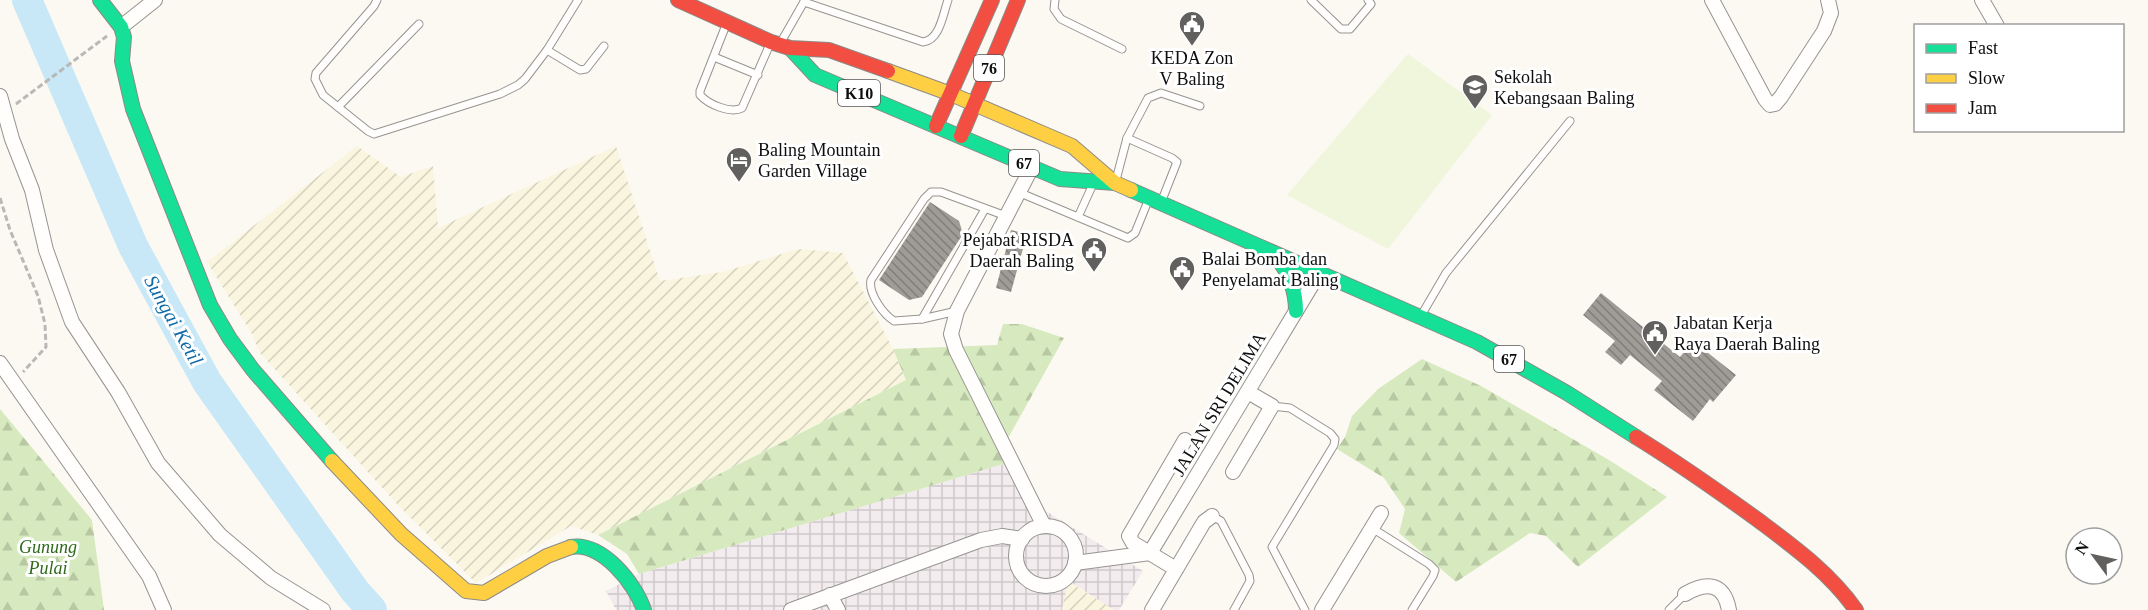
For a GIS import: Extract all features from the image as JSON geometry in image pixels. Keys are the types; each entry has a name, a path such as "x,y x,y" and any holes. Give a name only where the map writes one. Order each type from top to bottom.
{"main road":[{"path":"100,0 121,27 124,37 122,61 133,109 210,305 221,327 254,373 320,447 398,533 466,591 475,594 484,593 566,547 584,546 626,575 634,584 645,610"},
{"name":"K10","path":"678,0 780,45 829,50 951,94"},
{"name":"76","path":"936,126 992,0"},
{"name":"76","path":"961,136 1018,0"},
{"name":"K10","path":"780,45 815,75 936,126"},
{"path":"904,77 926,77 941,73 965,61"},
{"name":"67","path":"951,94 1072,146 1115,183 1421,316 1532,372 1704,480 1807,556 1844,593 1856,610"},
{"name":"67","path":"936,126 1059,179 1115,183"},
{"path":"1271,252 1284,264 1290,276 1297,297 1296,311"}],"street":[{"path":"121,27 154,0"},
{"path":"1713,0 1770,105 1775,104 1782,97 1824,31 1831,13 1828,0"},
{"path":"1982,0 1996,24"},
{"path":"0,96 12,139 32,190 46,250 72,322 118,392 158,463 220,535 271,578 324,610"},
{"path":"1032,167 957,311 951,334 956,350 1044,526"},
{"name":"JALAN SRI DELIMA","path":"1150,554 1319,273"},
{"path":"0,363 149,576 164,610"},
{"path":"1233,472 1272,406 1248,392"},
{"path":"1176,569 1131,541 1130,533 1185,440"},
{"path":"1322,610 1381,513"},
{"path":"1152,610 1204,522 1212,516"},
{"path":"1044,526 1062,531 1074,544 1075,563 1067,577 1061,582 1045,586 1037,585 1023,575 1019,569 1017,553 1022,539 1035,528 1044,526"},
{"path":"791,610 981,540 1002,536 1022,539"},
{"path":"1075,563 1150,554"},
{"path":"1685,594 1692,590 1712,586 1725,595 1729,610"},
{"path":"830,595 838,610"}],"lane":[{"path":"376,0 374,6 316,73 315,79 323,95 374,134 510,90 525,79 547,50 578,0"},
{"path":"727,23 700,95 707,101 731,111 742,108 758,75 780,45 805,1 923,42 928,41 937,32 948,0"},
{"path":"1055,0 1054,9 1061,19 1122,49"},
{"path":"1311,0 1341,29 1346,30 1350,29 1371,4 1368,0"},
{"path":"338,107 419,24"},
{"path":"547,50 580,70 586,69 603,46"},
{"path":"714,57 758,75"},
{"path":"1115,183 1127,138 1144,101 1152,95 1161,93 1200,106"},
{"path":"1421,316 1446,273 1570,121"},
{"path":"1018,192 1125,237 1131,237 1177,162 1127,138"},
{"path":"1078,217 1094,182"},
{"path":"957,311 922,319 898,322 891,320 871,290 871,280 931,192 941,192 1006,216"},
{"path":"922,319 985,209"},
{"path":"1272,406 1290,408 1330,433 1335,439 1334,445 1272,547 1305,610"},
{"path":"1212,516 1221,520 1249,575 1248,586 1234,610"},
{"path":"1372,528 1435,570 1412,610"},
{"path":"1669,610 1685,594"}],"path":[{"path":"15,104 108,35"},
{"path":"0,198 10,230 38,296 45,324 46,347 14,383"}],"shaded area":[{"path":"357,146 401,177 433,166 438,228 616,146 660,281 723,272 798,249 843,253 893,349 906,380 598,535 571,526 476,583 397,504 260,353 252,334 207,262"},
{"path":"1013,461 1033,503 1143,571 1119,610 1114,610 1069,581 1062,610 616,610 606,591 639,574"},
{"path":"1068,581 1114,610 1062,610"}],"green space":[{"path":"1408,54 1492,115 1388,249 1287,195"},
{"path":"1003,324 1022,324 1064,338 1007,440 1013,461 639,574 627,554 598,535 906,380 893,349 997,345"},
{"path":"1422,359 1481,386 1609,460 1667,497 1578,567 1546,536 1530,533 1456,582 1399,533 1405,509 1384,478 1337,449 1345,437 1352,416 1378,389"},
{"name":"Gunung Pulai","path":"0,409 92,520 104,610 0,610"}],"building":[{"path":"930,202 959,221 963,234 922,297 909,300 879,280"},
{"path":"1011,230 1027,234 1011,292 996,288"},
{"name":"Jabatan Kerja Raya Daerah Baling","path":"1601,293 1680,357 1693,341 1736,375 1713,402 1710,399 1693,421 1654,390 1662,381 1630,355 1621,365 1605,352 1615,341 1583,315"}],"waterway":[{"name":"Sungai Ketil","path":"27,0 133,246 207,382 355,591 372,610"}],"traffic: fast":[{"path":"100,0 121,27 124,37 122,61 133,109 210,305 230,339 253,370 332,461"},
{"path":"790,48 815,75 1060,179 1115,183"},
{"path":"1131,190 1477,342 1567,393 1636,437"},
{"path":"1273,253 1290,280 1295,295 1296,311"},
{"path":"571,547 583,547 594,551 616,566 633,588 644,610"}],"traffic: slow":[{"path":"888,71 951,94 1072,146 1115,183 1131,190"},
{"path":"332,461 401,534 466,591 484,593 547,556 571,547"}],"traffic: jam":[{"path":"678,0 771,42 790,48 829,50 888,71"},
{"path":"936,126 992,0"},
{"path":"961,136 1018,0"},
{"path":"1636,437 1713,488 1785,540 1823,572 1856,610"}],"place":[{"name":"KEDA Zon V Baling","path":"1192,47"},
{"name":"Sekolah Kebangsaan Baling","path":"1475,110"},
{"name":"Baling Mountain Garden Village","path":"739,183"},
{"name":"Pejabat RISDA Daerah Baling","path":"1094,273"},
{"name":"Balai Bomba dan Penyelamat Baling","path":"1182,292"},
{"name":"Jabatan Kerja Raya Daerah Baling","path":"1655,356"}]}
